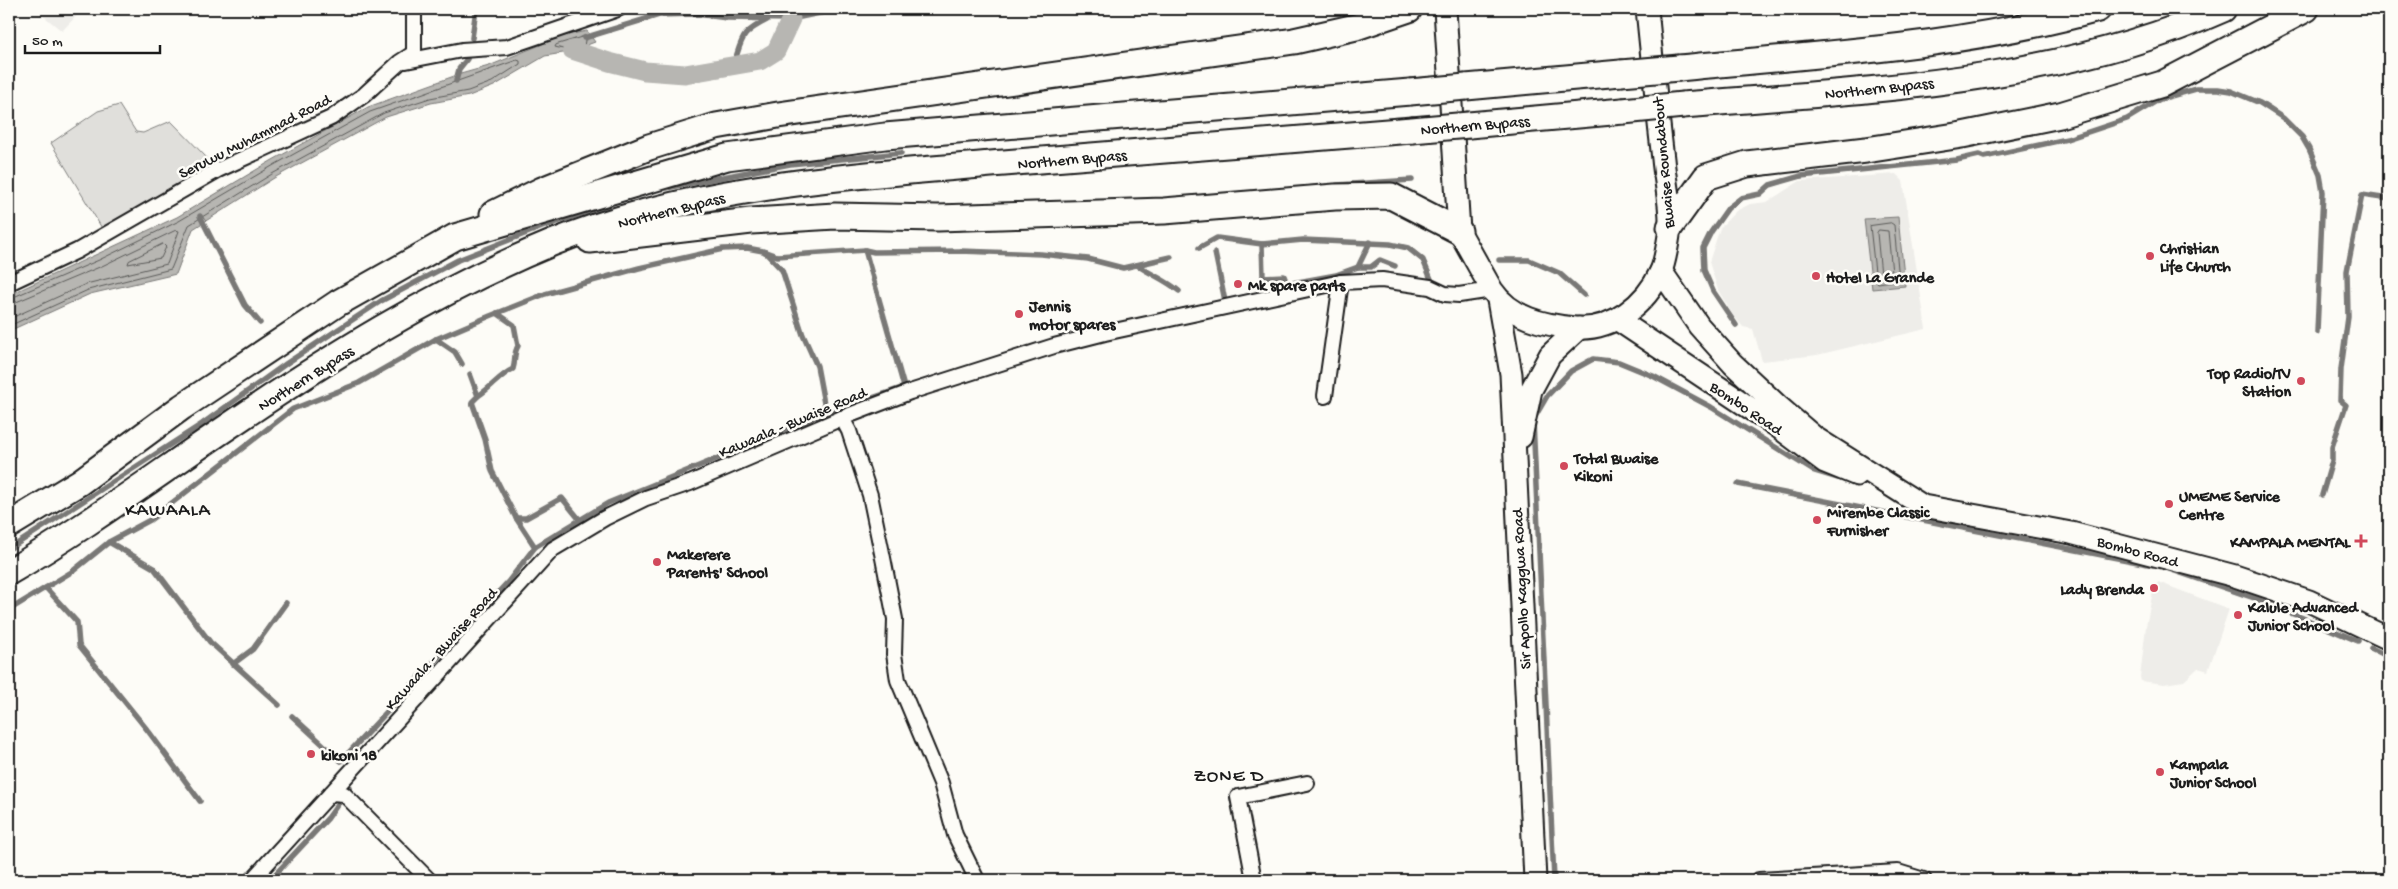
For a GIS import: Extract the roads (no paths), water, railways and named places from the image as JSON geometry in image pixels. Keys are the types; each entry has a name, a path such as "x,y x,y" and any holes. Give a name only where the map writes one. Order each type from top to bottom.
{"highway":[{"path":"454,237 483,219 542,190 649,147 716,126 1294,40 1356,27 1409,9"},
{"name":"Northern Bypass","path":"9,525 80,482 182,407 338,302 454,237 727,157 885,136 1679,68 1938,42 2044,24 2098,9"},
{"name":"Northern Bypass","path":"9,572 134,493 224,430 373,334 436,296 552,243 637,214 757,189 916,171 1856,91 1994,74 2065,61 2144,38 2223,9"},
{"path":"1670,227 1706,177 1747,164 1934,140 2060,115 2162,84 2306,9"},
{"path":"552,243 625,237 751,221 826,216 938,218 1164,211 1335,197 1391,196 1459,231"}],"main road":[{"name":"Bwaise Roundabout","path":"1445,9 1459,231 1495,295 1513,312 1532,320 1555,326 1579,328 1598,326 1618,320 1638,302 1661,271 1670,227 1647,9"},
{"name":"Bombo Road","path":"1661,271 1699,326 1733,364 1814,437 1923,506 2071,533 2254,582 2310,601 2389,639"},
{"name":"Sir Apollo Kaggwa Road","path":"1495,295 1511,374 1535,880"},
{"name":"Bombo Road","path":"1618,320 1777,426 1825,462 1863,477 1881,481"},
{"path":"1515,466 1531,390 1550,355 1579,328"}],"street":[{"name":"Seruwu Muhammad Road","path":"9,283 77,250 218,170 331,118 364,95 400,62 414,53 414,9"},
{"path":"400,62 454,51 507,47 618,9"},
{"name":"Kawaala - Bwaise Road","path":"252,880 554,549 606,518 646,498 690,483 842,418 910,392 1054,346 1341,282 1382,280 1430,287 1444,294 1495,295"},
{"path":"1324,396 1341,282"},
{"path":"842,418 849,431 870,495 895,620 894,654 898,680 940,783 955,835 977,880"},
{"path":"1254,880 1238,797 1307,783"},
{"path":"331,793 344,794 429,880"},
{"path":"1759,880 1898,876 1924,880"}],"water":[{"path":"587,31 595,42 587,45 588,48 602,51 590,62 563,53 545,56 494,86 469,96 431,103 386,117 274,178 193,229 176,274 90,294 9,331 9,295 177,217 271,161 368,107 457,75 489,66 562,36"},
{"path":"1898,217 1905,286 1872,289 1864,219"}],"waterway":[{"path":"472,38 476,9"},
{"path":"584,38 659,15 697,14 727,18 791,19 839,9"},
{"path":"572,50 645,71 685,74 760,61 776,51 791,19"},
{"path":"733,66 743,38 751,29 767,20"},
{"path":"456,81 459,69 467,59"},
{"path":"1736,325 1713,291 1704,270 1703,248 1711,232 1728,208 1741,198 1760,194 1770,185 1801,176 1957,160 1979,155 1984,157 2067,139 2127,119 2160,99 2196,89 2218,89 2231,91 2260,103 2283,118 2302,137 2320,175 2323,192 2317,332"},
{"path":"661,189 790,164 901,153"},
{"path":"1337,185 1412,180"},
{"path":"2322,495 2332,461 2332,447 2346,405 2340,400 2341,369 2348,317 2347,271 2362,195 2389,199"},
{"path":"9,549 202,424 287,363 381,301 458,260 542,227 609,205"},
{"path":"200,216 245,305 260,323"},
{"path":"1199,248 1217,238 1262,244 1303,240 1390,244 1408,248 1423,260 1431,279"},
{"path":"1262,244 1263,277 1284,276 1287,284 1336,275 1358,267 1370,242"},
{"path":"9,610 73,571 109,542 150,520 293,409 359,383 436,339 545,294 639,268 723,249 747,248 777,256 865,250 874,252 960,251 1041,254 1088,259 1123,268 1171,257"},
{"path":"292,716 341,761 508,582 535,547 608,503 826,414 904,387 865,250"},
{"path":"765,252 782,270 803,335 817,366 826,414"},
{"path":"1215,253 1225,301"},
{"path":"1358,267 1371,267 1380,260 1395,266"},
{"path":"1499,260 1529,260 1559,273 1584,295"},
{"path":"1137,265 1179,291"},
{"path":"478,396 513,369 514,366 518,346 514,325 497,313"},
{"path":"436,339 455,352 462,364"},
{"path":"1554,880 1533,420 1547,396 1571,371 1593,359 1619,362 1653,376 1711,407 1812,470 1838,478"},
{"path":"470,374 478,396 472,402 485,439 492,471 516,518 535,547"},
{"path":"1738,484 2153,565"},
{"path":"516,518 526,518 562,498 580,520"},
{"path":"109,542 154,568 210,642 279,705"},
{"path":"2169,569 2257,599 2358,641"},
{"path":"46,588 77,622 79,645 149,732 200,801"},
{"path":"233,664 253,649 286,603"},
{"path":"2371,648 2389,657"},
{"path":"270,880 328,818 350,787"}],"place":[{"name":"Christian Life Church","path":"2150,256"},
{"name":"Hotel La Grande","path":"1816,276"},
{"name":"Mk spare parts","path":"1238,284"},
{"name":"Jennis motor spares","path":"1019,314"},
{"name":"Top Radio/TV Station","path":"2301,381"},
{"name":"Total Bwaise Kikoni","path":"1564,466"},
{"name":"UMEME Service Centre","path":"2169,504"},
{"name":"Mirembe Classic Furnisher","path":"1817,520"},
{"name":"KAMPALA MENTAL","path":"2361,541"},
{"name":"Makerere Parents' School","path":"657,562"},
{"name":"Lady Brenda","path":"2154,588"},
{"name":"Kalule Advanced Junior School","path":"2238,615"},
{"name":"kikoni 18","path":"311,754"},
{"name":"Kampala Junior School","path":"2160,772"}],"district":[{"name":"KAWAALA","path":"168,508"},
{"name":"ZONE D","path":"1229,774"}]}
